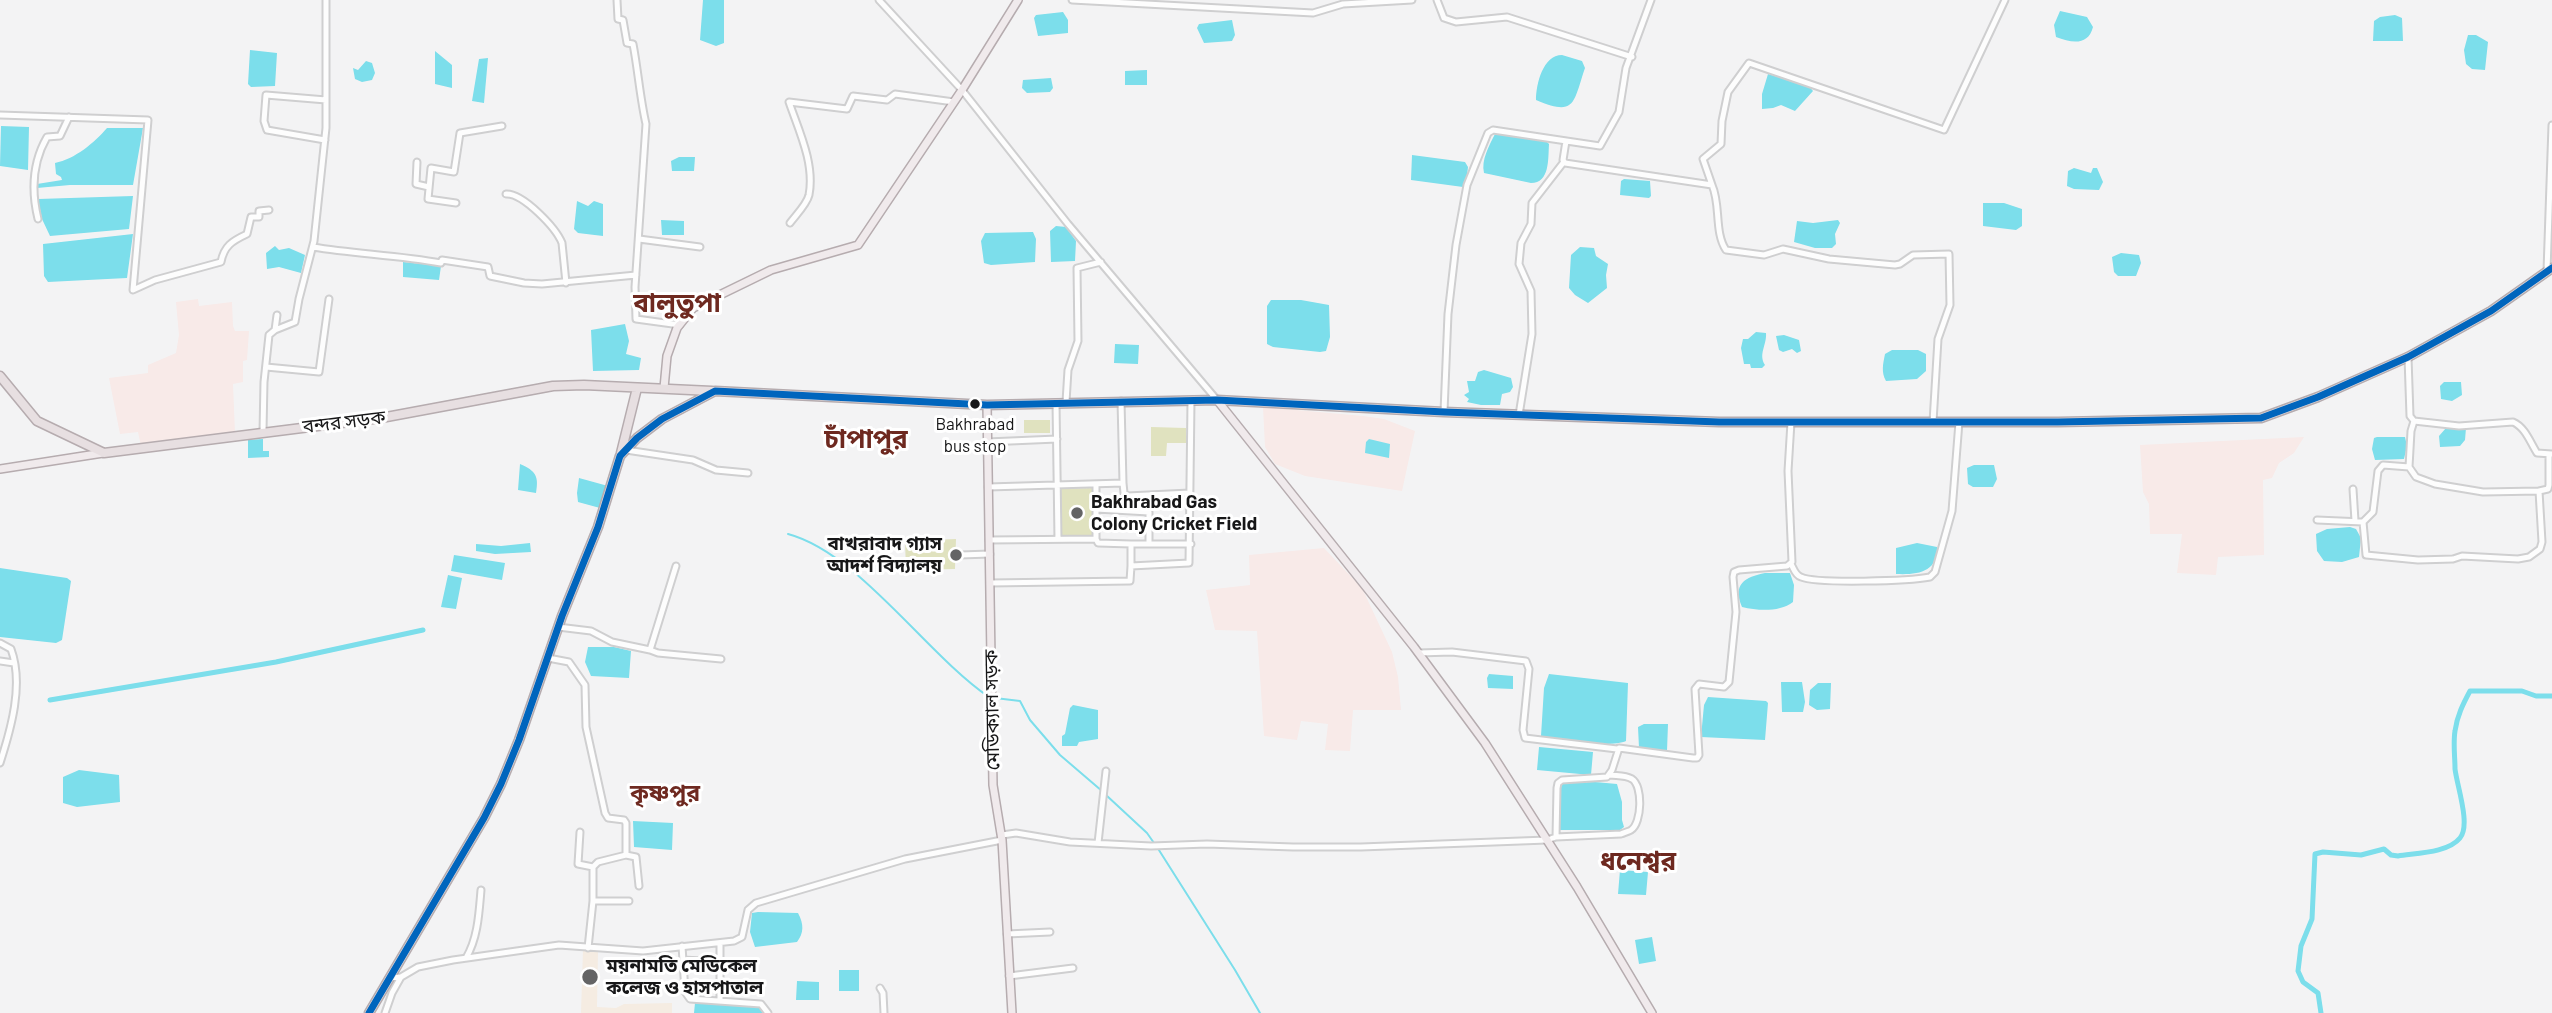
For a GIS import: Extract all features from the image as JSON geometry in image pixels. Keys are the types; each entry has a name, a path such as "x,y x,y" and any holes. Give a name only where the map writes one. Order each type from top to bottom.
{"highway":[{"name":"বন্দর সড়ক","path":"104,453 381,418 552,386 584,384 987,405 1217,400 1519,415 1791,422 2161,421 2261,418 2318,397 2408,357 2491,311 2550,269"},
{"path":"0,376 37,421 104,453"},
{"path":"369,1013 495,796 519,740 558,627 598,527 623,453 637,388"},
{"path":"623,453 662,419 715,391"}],"main road":[{"path":"664,388 667,356 680,325 693,308 771,270 858,245 962,90 1018,0"},
{"path":"1217,400 1419,653 1485,743 1652,1013"},
{"name":"মেডিক্যাল সড়ক","path":"987,405 993,785 1002,838 1012,1013"},
{"path":"0,469 104,453"}],"street":[{"path":"263,431 270,335 275,330 295,322 313,247 325,140 326,0"},
{"path":"617,0 618,19 623,20 627,44 633,44 646,124 636,275 636,319 680,325"},
{"path":"879,0 962,90 1068,224 1217,400"},
{"path":"1072,0 1313,12 1343,4 1412,0"},
{"path":"1437,0 1444,18 1455,22 1507,17 1632,57"},
{"path":"1444,412 1448,314 1456,245 1467,185 1488,133 1493,130 1600,146 1619,112 1625,70 1651,0"},
{"path":"1933,422 1938,339 1950,305 1949,254 1913,255 1895,265 1829,259 1783,249 1764,255 1726,250 1721,239 1716,194 1703,159 1721,144 1728,92 1749,63 1944,130 2005,0"},
{"path":"790,223 809,197 809,180 807,154 789,102 847,109 853,96 887,100 895,94 954,102"},
{"path":"325,140 267,130 264,121 266,95 326,100"},
{"path":"0,115 148,120 133,290 155,280 221,262 223,250 232,241 247,234 251,217 259,217 259,211 268,210"},
{"path":"38,219 32,193 36,161 47,137 60,135 69,117"},
{"path":"2550,269 2552,125"},
{"path":"456,202 428,198 431,168 454,172 460,132 502,126"},
{"path":"1519,415 1532,334 1531,291 1519,264 1521,243 1531,224 1532,203 1563,163 1566,142"},
{"path":"417,162 416,184 429,187"},
{"path":"1563,163 1712,186"},
{"path":"506,194 513,193 520,198 560,237 566,283"},
{"path":"639,239 700,247"},
{"path":"313,247 488,267 490,276 524,284 566,283 636,275"},
{"path":"1066,402 1068,370 1078,341 1077,268 1101,262"},
{"path":"266,367 319,372 329,299"},
{"path":"275,330 277,316"},
{"path":"2408,357 2410,416 2414,421 2459,426 2513,422 2519,425 2537,453 2550,454 2548,489 2483,492 2435,484 2416,477 2409,467 2414,421"},
{"path":"1121,401 1124,493 1127,496 1191,493"},
{"path":"1131,566 1187,564 1190,560 1191,401"},
{"path":"1056,402 1058,539"},
{"path":"1791,422 1788,471 1791,564 1796,574 1801,578 1820,580 1877,580 1930,577 1935,572 1952,511 1959,422"},
{"path":"988,442 1057,439"},
{"path":"623,453 693,460 716,470 748,473"},
{"path":"2362,522 2373,512 2380,467 2409,467"},
{"path":"988,487 1123,483"},
{"path":"1096,484 1096,539 1100,544 1191,544"},
{"path":"2353,489 2355,521"},
{"path":"2362,522 2365,554 2368,556 2418,560 2453,559 2462,556 2518,559 2529,557 2540,549 2542,542 2539,491"},
{"path":"1096,509 1149,512 1149,544"},
{"path":"2317,520 2362,522"},
{"path":"989,540 1096,539"},
{"path":"990,583 1129,581 1132,579 1131,544"},
{"path":"960,555 989,554"},
{"path":"1419,653 1452,652 1526,661 1529,669 1523,730 1525,738 1697,758 1699,745 1695,689 1699,684 1724,687 1729,682 1735,624 1734,572 1791,564"},
{"path":"650,650 676,566"},
{"path":"558,627 591,631 612,642 656,653 720,659"},
{"path":"0,643 11,649 14,663 13,715 0,762"},
{"path":"548,658 569,662 585,685 586,727 601,800 607,818 625,821 626,855"},
{"path":"0,661 14,663"},
{"path":"1609,775 1617,749"},
{"path":"1098,843 1105,771"},
{"path":"389,978 401,977 418,967 559,946 643,951 720,943 742,937 748,910 753,904 905,859 1016,833 1070,842 1151,846 1207,844 1361,847 1547,840 1631,831 1636,824 1640,806 1638,785 1632,779 1609,775 1604,778 1567,778 1558,783 1556,837"},
{"path":"580,832 578,864 593,867"},
{"path":"588,948 593,867 598,862 626,855 636,857 639,886"},
{"path":"466,958 478,924 481,890"},
{"path":"593,901 629,901"},
{"path":"1007,934 1050,932"},
{"path":"720,943 720,1000"},
{"path":"682,946 687,996 690,999 761,1004 768,1013"},
{"path":"682,960 720,962"},
{"path":"1009,976 1073,968"},
{"path":"386,1013 392,993 401,977"},
{"path":"880,988 883,993 884,1013"}],"shaded area":[{"path":"198,299 199,306 232,302 235,331 249,331 247,360 243,361 243,382 233,384 235,433 141,446 138,432 120,434 109,378 148,373 148,365 176,353 179,335 176,302"},
{"path":"1263,407 1384,419 1415,431 1402,491 1305,476 1275,464 1265,447"},
{"path":"2304,437 2294,453 2279,463 2272,478 2263,480 2264,555 2218,557 2216,575 2177,573 2182,534 2150,534 2149,504 2143,492 2140,445"},
{"path":"1324,548 1362,588 1392,652 1398,677 1401,710 1353,710 1350,751 1325,750 1328,724 1301,721 1297,740 1264,736 1257,631 1215,630 1206,590 1250,585 1249,555"},
{"name":"ময়নামতি মেডিকেল কলেজ ও হাসপাতাল","path":"583,949 598,951 597,1007 672,1003 672,1013 581,1013"}],"green space":[{"path":"1024,420 1050,420 1050,433 1024,433"},
{"path":"1151,427 1186,428 1186,443 1167,443 1166,456 1151,456"},
{"name":"Bakhrabad Gas Colony Cricket Field","path":"1092,488 1093,537 1061,537 1061,489"},
{"path":"956,539 955,569 906,570 905,541"}],"water":[{"path":"703,0 724,0 724,43 716,46 700,40"},
{"path":"2060,11 2087,17 2093,27 2091,33 2079,41 2056,37 2054,25"},
{"path":"1063,12 1068,20 1068,33 1038,36 1034,18 1036,15"},
{"path":"2395,15 2402,18 2403,41 2373,41 2374,21 2380,17"},
{"path":"1232,20 1235,35 1232,41 1204,43 1197,28 1199,24"},
{"path":"2468,35 2476,35 2488,42 2485,70 2472,69 2466,64 2464,50"},
{"path":"250,50 277,53 275,86 251,87 248,84"},
{"path":"435,51 452,65 452,88 435,84"},
{"path":"1562,55 1582,61 1585,68 1575,98 1566,107 1536,100 1539,79 1545,65 1555,56"},
{"path":"488,58 484,103 472,101 479,59"},
{"path":"366,61 372,63 375,73 372,80 362,82 355,79 353,68 358,70"},
{"path":"1147,70 1147,85 1125,85 1125,71"},
{"path":"1768,74 1809,86 1813,91 1795,111 1781,105 1762,109 1762,94"},
{"path":"1051,78 1053,88 1050,92 1027,93 1022,88 1023,80"},
{"path":"1,126 29,127 28,170 0,166"},
{"path":"107,128 143,128 133,185 37,188 37,184 62,180 56,174 55,163 84,150"},
{"path":"1498,133 1546,141 1549,144 1547,169 1542,179 1531,183 1484,173 1486,153"},
{"path":"1412,155 1465,162 1468,167 1466,185 1463,187 1411,180"},
{"path":"679,157 695,157 694,171 672,171 671,161"},
{"path":"2074,168 2091,173 2093,168 2097,168 2103,182 2099,190 2074,189 2067,186 2068,171"},
{"path":"1621,181 1650,181 1651,196 1620,195"},
{"path":"133,196 129,229 50,236 42,219 38,199"},
{"path":"577,201 588,206 594,201 603,204 603,236 578,233 574,229"},
{"path":"1983,203 2004,203 2022,209 2022,226 2016,230 1983,226"},
{"path":"661,220 684,221 684,235 662,235"},
{"path":"1838,220 1840,223 1835,234 1836,244 1832,248 1815,248 1794,242 1797,221 1813,223"},
{"path":"1056,226 1066,227 1076,241 1075,261 1051,262 1050,231"},
{"path":"1033,232 1036,239 1035,262 991,265 984,263 981,241 985,233"},
{"path":"133,234 127,278 48,282 44,276 43,244"},
{"path":"275,246 279,250 289,248 305,255 301,273 279,267 267,269 266,253"},
{"path":"1580,247 1594,248 1596,256 1608,264 1607,288 1588,303 1569,288 1571,255"},
{"path":"2121,253 2139,255 2141,263 2136,276 2118,276 2114,272 2112,257"},
{"path":"403,262 441,266 439,280 403,277"},
{"path":"1271,300 1301,300 1329,305 1330,337 1326,351 1273,347 1267,344 1267,306"},
{"path":"625,324 629,341 626,354 641,358 639,370 593,371 591,330"},
{"path":"1756,332 1766,333 1762,357 1765,365 1762,368 1751,368 1750,364 1744,364 1741,348 1743,339 1748,339"},
{"path":"1784,335 1799,340 1801,351 1797,353 1792,349 1783,352 1779,350 1776,336"},
{"path":"1115,344 1139,345 1138,364 1114,363"},
{"path":"1892,350 1918,350 1926,354 1926,371 1917,379 1886,381 1883,371 1884,358 1885,354"},
{"path":"1484,370 1511,378 1513,387 1510,392 1502,394 1500,405 1467,402 1469,399 1464,395 1469,392 1467,381 1475,381 1478,372"},
{"path":"2444,382 2461,382 2462,395 2452,401 2441,399 2440,386"},
{"path":"2446,428 2466,428 2465,440 2460,446 2440,447 2439,436"},
{"path":"2405,437 2407,446 2404,459 2375,460 2372,449 2374,438"},
{"path":"263,439 263,451 269,451 269,457 248,458 248,440"},
{"path":"1369,439 1390,444 1389,458 1365,453"},
{"path":"520,464 535,475 536,493 518,490"},
{"path":"1974,465 1994,465 1997,479 1993,487 1973,487 1968,484 1967,468"},
{"path":"579,478 608,486 600,508 578,502"},
{"path":"2327,529 2356,529 2361,538 2359,557 2342,562 2324,561 2317,551 2316,534"},
{"path":"530,543 531,552 495,554 476,551 476,544 501,546"},
{"path":"1917,543 1937,547 1934,562 1919,572 1896,574 1896,548"},
{"path":"454,555 505,563 502,580 451,571"},
{"path":"0,568 67,578 71,581 62,640 56,643 0,637"},
{"path":"1765,573 1790,573 1794,585 1793,602 1782,608 1769,610 1742,607 1739,593 1742,583"},
{"path":"448,575 462,578 456,609 441,607"},
{"path":"588,647 614,647 631,651 629,678 591,676 585,662"},
{"path":"1489,674 1513,676 1513,689 1488,688"},
{"path":"1549,674 1628,683 1626,741 1597,744 1541,736 1544,688"},
{"path":"1781,682 1802,682 1805,702 1803,712 1782,712"},
{"path":"1818,683 1831,683 1830,709 1817,710 1809,705 1810,690"},
{"path":"1708,697 1766,701 1765,740 1701,737 1704,705"},
{"path":"1073,705 1098,710 1098,739 1079,742 1077,746 1062,746 1062,736 1065,734"},
{"path":"1644,724 1668,724 1667,751 1639,748 1638,727"},
{"path":"1539,747 1593,752 1591,775 1537,770"},
{"path":"79,770 119,775 120,802 77,807 63,803 63,777"},
{"path":"1565,783 1617,784 1624,827 1620,830 1558,830 1559,786"},
{"path":"633,821 673,823 672,850 634,847"},
{"path":"1620,870 1648,872 1646,895 1618,894"},
{"path":"752,913 798,913 802,928 797,942 755,947 750,932"},
{"path":"1652,937 1656,961 1639,964 1635,940"},
{"path":"839,970 859,970 859,991 839,991"},
{"path":"797,981 819,982 819,1000 796,1000"},
{"path":"695,1003 768,1007 769,1013 694,1013"}],"waterway":[{"path":"788,534 841,561 941,656 989,697"},
{"path":"50,700 276,662 423,630"},
{"path":"2321,1013 2318,993 2303,982 2298,971 2301,946 2312,919 2315,854 2323,852 2361,855 2384,849 2391,855 2398,856 2431,851 2455,843 2463,832 2464,824 2455,769 2454,736 2459,715 2470,691 2522,691 2536,696 2552,696"},
{"path":"995,698 1020,701 1030,720 1060,755 1102,791"},
{"path":"1106,795 1147,833 1154,843"},
{"path":"1157,847 1260,1013"}],"transit line":[{"path":"369,1013 484,818 501,784 562,616 598,527 620,456 637,438 662,419 715,391 987,405 1217,400 1719,422 2058,422 2261,418 2318,397 2408,357 2491,311 2552,268"}],"place":[{"name":"Bakhrabad bus stop","path":"975,404"},
{"name":"Bakhrabad Gas Colony Cricket Field","path":"1077,513"},
{"name":"বাখরাবাদ গ্যাস আদর্শ বিদ্যালয়","path":"956,555"},
{"name":"ময়নামতি মেডিকেল কলেজ ও হাসপাতাল","path":"590,977"}],"district":[{"name":"বালুতুপা","path":"677,303"},
{"name":"চাঁপাপুর","path":"866,439"},
{"name":"কৃষ্ণপুর","path":"665,793"},
{"name":"ধনেশ্বর","path":"1638,861"}]}
